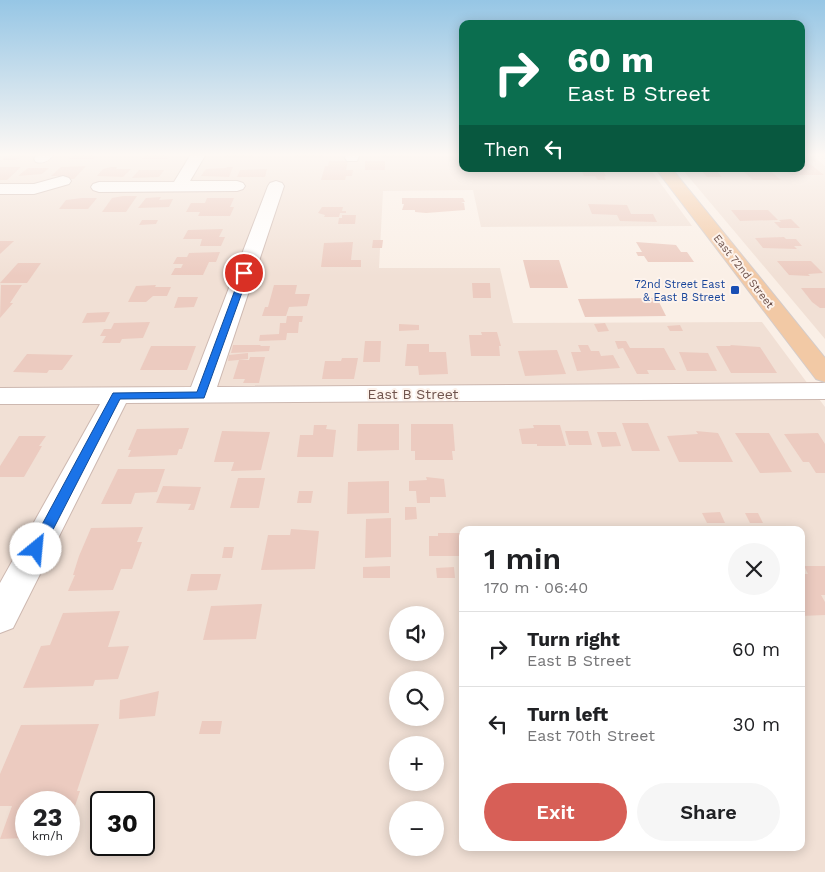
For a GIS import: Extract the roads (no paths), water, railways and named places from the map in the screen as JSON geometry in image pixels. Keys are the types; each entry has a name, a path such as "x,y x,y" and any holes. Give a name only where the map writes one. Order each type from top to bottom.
{"main road":[{"name":"East 72nd Street","path":"684,195 825,374"}],"street":[{"path":"201,395 273,195"},
{"name":"East B Street","path":"0,396 825,392"},
{"path":"0,617 117,396"}],"place":[{"name":"72nd Street East & East B Street","path":"735,290"}]}
